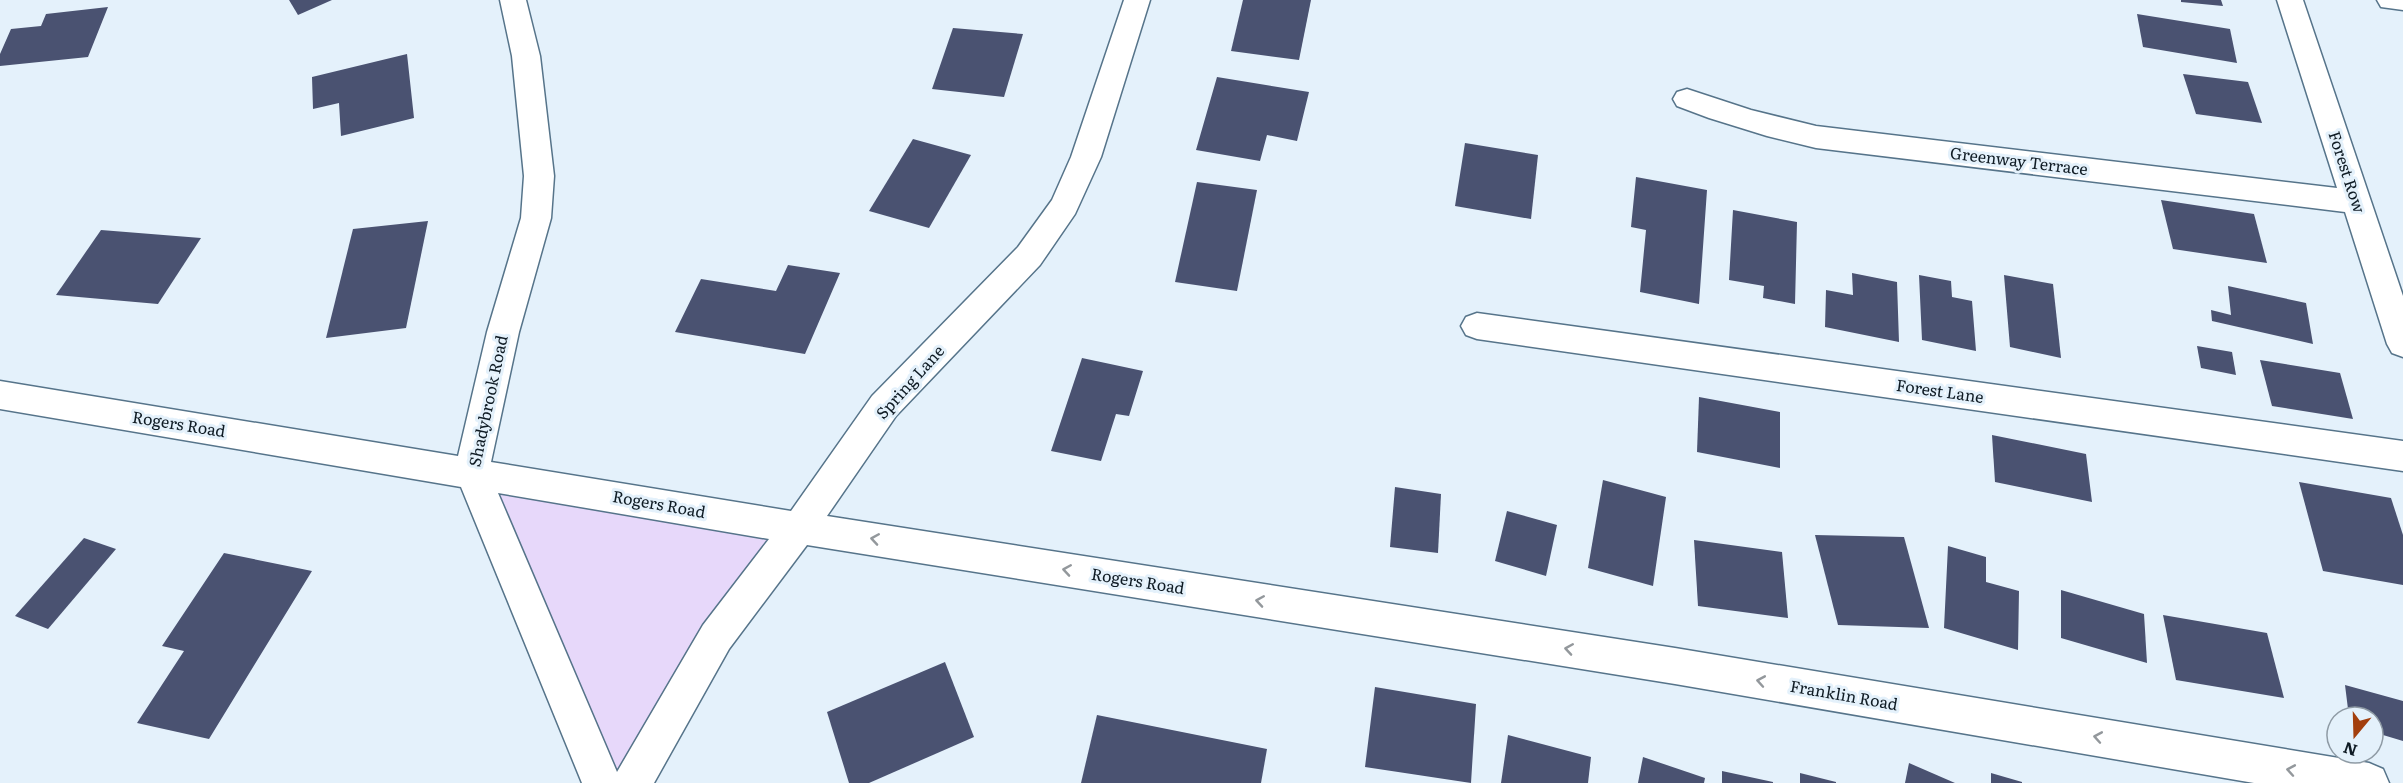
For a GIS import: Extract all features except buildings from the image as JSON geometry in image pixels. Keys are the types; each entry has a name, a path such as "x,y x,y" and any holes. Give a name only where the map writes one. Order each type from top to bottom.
{"street":[{"name":"Shadybrook Road","path":"513,0 526,56 539,176 536,218 503,333 472,472 602,783"},
{"name":"Spring Lane","path":"632,783 716,637 799,528 884,406 1029,256 1064,206 1086,157 1137,0"},
{"name":"Forest Row","path":"2290,0 2403,344"},
{"path":"2390,0 2403,1"},
{"name":"Greenway Terrace","path":"1687,99 1736,118 1773,129 1816,137 2356,202"},
{"name":"Forest Lane","path":"1477,326 2403,456"},
{"name":"Rogers Road","path":"0,395 799,528 1318,610"},
{"name":"Franklin Road","path":"1318,610 1687,668 2369,783"}],"shaded area":[{"path":"487,484 781,533 621,782"}]}
